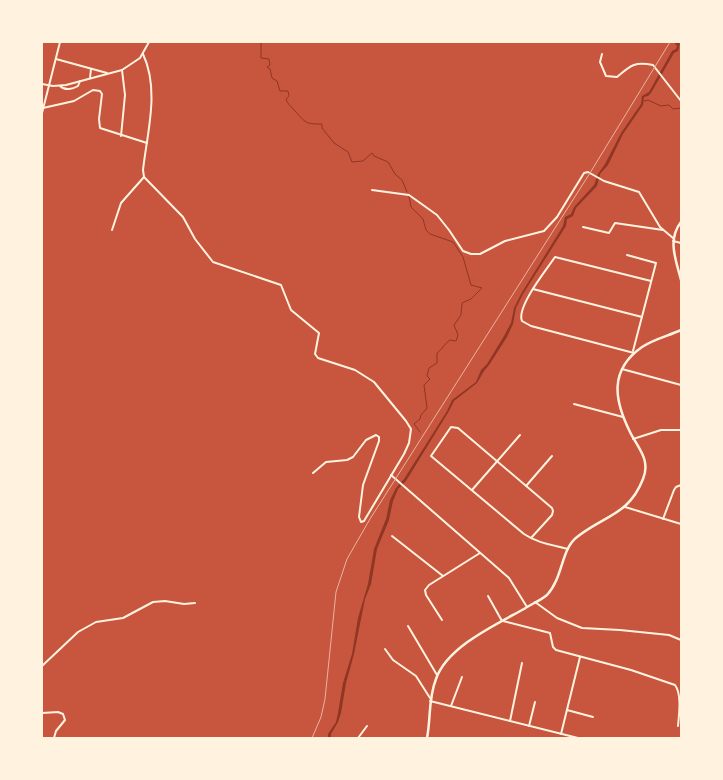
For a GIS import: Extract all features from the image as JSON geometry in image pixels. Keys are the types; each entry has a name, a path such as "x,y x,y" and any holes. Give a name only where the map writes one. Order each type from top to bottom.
{"street":[{"path":"42,112 60,42"},
{"path":"42,84 49,86 60,86 122,70 143,54 149,42"},
{"path":"143,54 150,70 151,82 147,143 143,170 144,178 183,217 195,239 213,262 281,285 291,310 318,333 315,354 318,358 361,373 374,382 389,398 409,424 411,433 407,448 366,518 361,522 359,517 363,485 379,441 379,437 376,435 366,440 353,457 347,460 326,462 314,473"},
{"path":"602,54 600,62 602,70 606,76 617,77 627,67 632,65 653,66 659,71 681,101"},
{"path":"56,59 108,74"},
{"path":"90,78 91,69"},
{"path":"121,136 125,95 122,70"},
{"path":"60,86 64,89 71,89 78,86 80,81"},
{"path":"43,108 74,101 93,90 100,91 102,94 99,119 100,128 121,136 147,143"},
{"path":"372,190 410,195 437,216 450,230 463,251 476,254 504,242 544,231 557,217 584,173 588,172 601,179 639,192 663,230 673,239 681,243"},
{"path":"112,230 121,203 144,178"},
{"path":"681,222 673,239 681,280"},
{"path":"583,227 609,233 615,223 663,230"},
{"path":"628,255 656,263 634,352"},
{"path":"634,352 531,326 522,321 521,312 533,289 555,257 651,281"},
{"path":"533,289 642,317"},
{"path":"427,738 430,699 437,674 444,662 454,653 545,596 554,586 560,575 568,549 577,537 625,507 638,491 646,470 645,459 633,439 623,417 617,396 621,369 634,352 651,342 681,330"},
{"path":"621,369 681,385"},
{"path":"574,404 623,417"},
{"path":"531,538 553,512 526,486 458,428 453,426 451,427 431,456 531,538 568,549"},
{"path":"633,439 661,430 681,430"},
{"path":"472,490 520,435"},
{"path":"526,486 552,456"},
{"path":"390,475 509,578 527,607"},
{"path":"663,519 674,490 676,487 681,486"},
{"path":"625,507 681,524"},
{"path":"392,536 443,576"},
{"path":"442,620 426,595 425,590 443,576 480,553"},
{"path":"488,596 503,621 550,633 554,649 626,669 675,685 677,688 679,707 678,726"},
{"path":"42,666 78,632 96,622 123,618 153,602 165,601 184,604 195,603"},
{"path":"535,602 557,618 582,628 620,630 669,636 681,640"},
{"path":"408,626 437,674"},
{"path":"385,649 393,660 416,676 430,699 451,706 578,738"},
{"path":"561,734 580,657"},
{"path":"510,721 522,663"},
{"path":"451,706 462,677"},
{"path":"529,726 535,702"},
{"path":"567,710 593,717"},
{"path":"42,713 58,712 64,714 65,720 56,731 54,738"},
{"path":"358,738 367,726"}],"shaded area":[{"path":"674,42 680,42 678,51 674,53 651,93 644,97 643,105 623,134 608,165 600,174 597,186 576,208 573,216 567,219 566,226 523,294 516,308 513,324 507,337 477,383 454,401 406,481 398,489 393,501 389,520 377,549 371,584 365,599 354,654 346,683 341,713 331,734 331,738 328,738 328,734 336,722 343,683 352,654 358,618 368,584 374,549 386,519 390,500 396,488 404,479 447,411 452,400 476,382 481,370 487,364 504,336 511,323 514,308 521,294 563,226 565,217 571,214 574,207 594,185 598,174 605,164 621,133 641,104 642,96 649,92 672,51 676,49 677,46"}],"waterway":[{"path":"261,42 261,58 269,59 270,65 267,67 270,69 272,78 277,81 280,91 288,91 289,96 286,99 301,118 312,124 322,124 322,128 334,143 348,152 352,162 363,161 372,153 374,156 388,162 395,174 402,180 407,192"},
{"path":"644,101 648,100 661,106 669,105 673,109 681,108"},
{"path":"409,196 411,207 423,219 426,230 430,234 453,242 463,257 471,285 482,288 471,299 462,303 461,315 454,325 458,335 456,341 450,340 446,343 437,353 437,363 429,368 427,376 430,379 424,385 427,408 421,415 420,419 414,424 420,432"}],"railway":[{"path":"312,738 321,717 325,699 336,592 347,559 370,519 590,173 670,42"}]}
